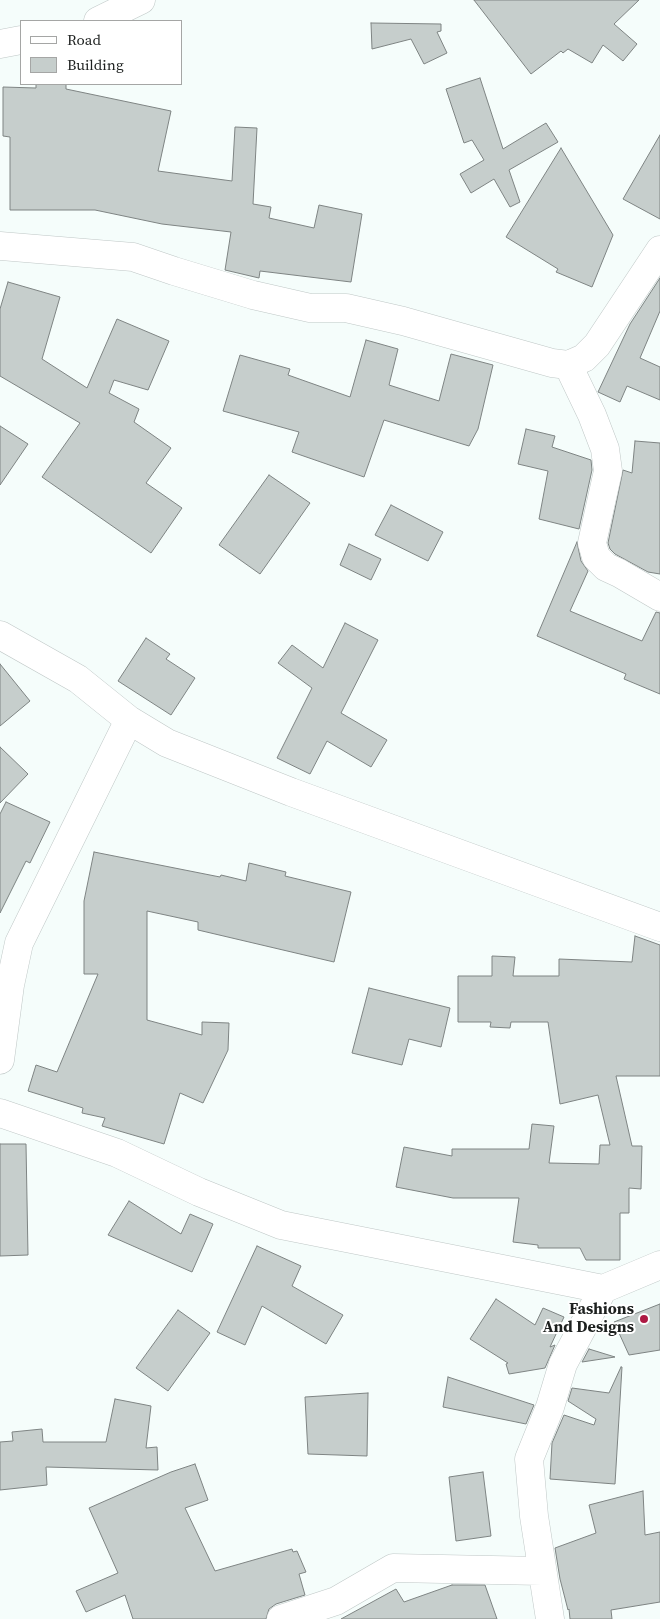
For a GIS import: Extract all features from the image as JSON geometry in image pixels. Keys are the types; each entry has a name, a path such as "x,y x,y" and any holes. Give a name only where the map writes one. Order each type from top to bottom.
{"street":[{"path":"100,20 141,0"},
{"path":"0,44 20,40"},
{"path":"0,246 133,257 253,295 310,308 346,308 403,321 552,363 568,364 584,358 597,346 660,250"},
{"path":"568,364 592,415 605,449 608,471 592,542 596,557 606,567 619,572 660,597"},
{"path":"0,635 78,680 129,720 167,743 291,792 660,927"},
{"path":"0,1060 10,985 19,943 129,720"},
{"path":"0,1114 117,1153 200,1192 281,1225 603,1289 660,1265"},
{"path":"550,1619 534,1516 530,1459 550,1407 563,1364 603,1289"},
{"path":"280,1619 336,1601 392,1568 542,1571"}],"building":[{"path":"474,0 639,0 614,24 637,44 623,61 603,45 592,63 568,49 563,53 561,51 531,74"},
{"path":"371,23 441,24 441,31 437,32 447,53 424,64 411,39 372,49"},
{"path":"480,78 503,149 546,123 558,142 509,170 520,202 510,207 494,179 471,193 460,174 484,160 472,140 464,143 446,89"},
{"path":"36,85 66,85 66,89 171,111 158,171 232,181 235,127 257,128 253,204 271,207 269,218 314,228 319,205 362,214 351,282 260,271 259,278 225,270 231,232 162,224 95,210 10,210 10,137 3,136 3,87 36,88"},
{"path":"660,135 660,219 623,199"},
{"path":"561,148 613,235 592,287 556,272 558,269 506,237"},
{"path":"660,278 660,311 640,358 660,367 660,400 627,386 620,402 598,392 630,324"},
{"path":"8,282 60,297 42,359 87,388 117,319 169,341 148,390 114,380 109,393 139,409 134,422 171,448 146,483 182,508 151,553 42,477 80,423 0,376 0,309"},
{"path":"366,340 398,349 389,385 439,401 451,354 493,365 478,429 469,446 384,420 364,477 292,452 299,432 223,411 240,355 290,369 288,375 350,397"},
{"path":"0,426 28,444 0,485"},
{"path":"526,429 555,436 552,447 591,460 592,470 579,529 539,519 548,471 518,464"},
{"path":"635,441 660,443 660,574 648,572 615,554 610,549 608,543 623,470 632,473"},
{"path":"269,475 310,503 260,574 219,545"},
{"path":"391,505 443,532 428,561 375,535"},
{"path":"577,542 581,561 588,571 570,611 642,641 656,612 660,613 660,694 624,679 626,674 537,636"},
{"path":"349,544 381,559 371,580 340,565"},
{"path":"345,623 378,640 341,713 387,740 371,767 327,741 310,774 277,758 312,688 278,663 292,645 323,668"},
{"path":"146,638 170,654 166,659 195,678 171,715 118,681"},
{"path":"0,664 30,701 0,726"},
{"path":"0,747 28,774 0,803"},
{"path":"6,802 50,822 30,863 26,861 0,913 0,814"},
{"path":"94,852 246,881 249,863 286,872 285,876 351,892 334,962 198,930 198,922 147,911 147,1020 202,1035 202,1022 229,1023 228,1050 203,1103 180,1093 164,1144 102,1126 105,1118 82,1113 83,1108 28,1091 36,1065 57,1072 98,974 84,974 84,901"},
{"path":"635,936 660,945 660,1076 616,1076 632,1146 642,1146 641,1189 629,1188 629,1213 620,1213 620,1260 586,1260 580,1248 538,1248 538,1245 513,1242 519,1198 453,1198 396,1187 404,1147 452,1156 452,1149 529,1149 532,1124 554,1126 549,1163 599,1164 600,1145 610,1145 598,1095 560,1104 548,1022 511,1022 510,1028 490,1027 491,1022 458,1022 458,976 492,976 492,956 515,957 513,976 559,976 559,959 632,962"},
{"path":"369,988 450,1008 441,1047 409,1039 402,1065 352,1053"},
{"path":"0,1144 26,1144 28,1255 0,1256"},
{"path":"129,1201 181,1234 190,1214 213,1224 192,1272 108,1235"},
{"path":"257,1246 301,1266 292,1286 343,1315 326,1344 262,1306 245,1345 217,1332"},
{"path":"496,1299 535,1325 543,1308 564,1317 550,1347 555,1345 545,1368 509,1374 506,1364 508,1363 470,1339"},
{"path":"660,1304 660,1350 629,1355 614,1322"},
{"path":"178,1310 210,1333 168,1391 136,1368"},
{"path":"589,1349 615,1357 582,1362"},
{"path":"621,1367 615,1484 550,1479 552,1443 564,1415 594,1425 596,1419 568,1401 572,1388 609,1393"},
{"path":"448,1377 534,1405 526,1424 443,1407"},
{"path":"368,1393 367,1456 308,1454 305,1397"},
{"path":"115,1399 151,1406 146,1448 157,1447 158,1470 46,1467 47,1485 0,1490 0,1442 13,1441 12,1432 42,1429 43,1442 106,1442"},
{"path":"195,1464 208,1500 185,1508 215,1571 292,1549 293,1552 297,1551 306,1572 299,1574 305,1595 276,1604 269,1609 266,1619 133,1619 125,1595 86,1612 76,1591 118,1573 89,1508 171,1472"},
{"path":"483,1472 491,1536 456,1541 449,1477"},
{"path":"643,1491 645,1535 660,1532 660,1602 611,1610 612,1619 570,1619 560,1579 555,1548 596,1533 589,1505"},
{"path":"452,1585 485,1585 497,1619 341,1619 396,1589 404,1602"}],"place":[{"name":"Fashions And Designs","path":"644,1319"}]}
